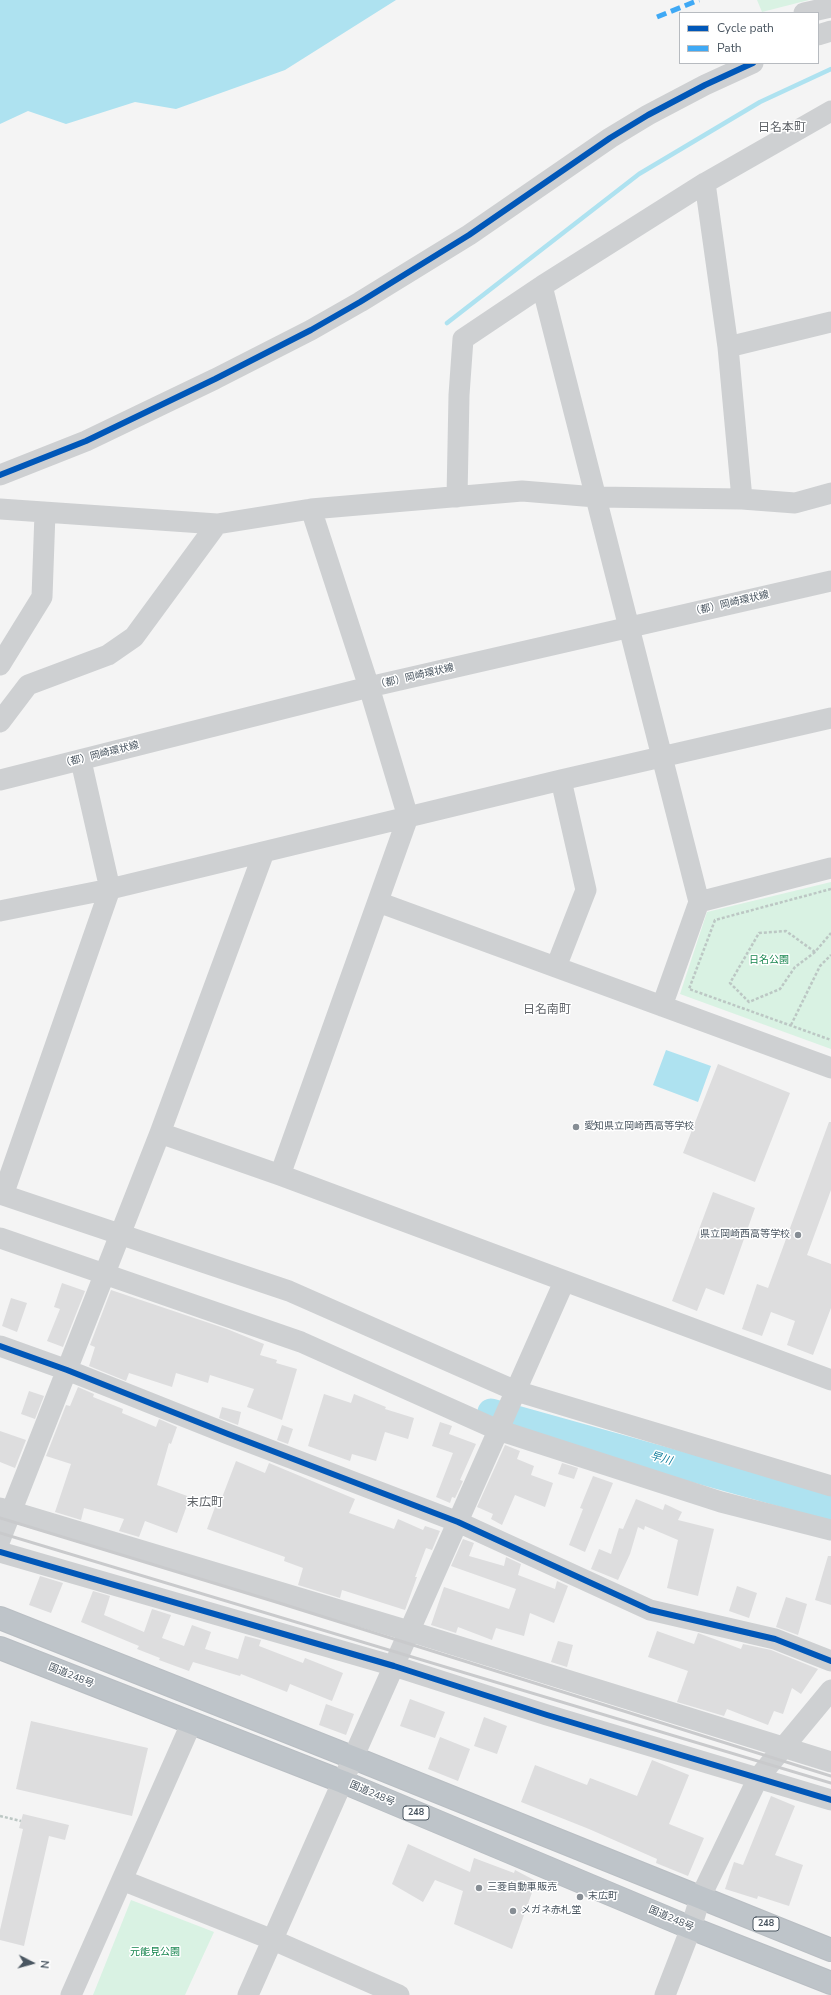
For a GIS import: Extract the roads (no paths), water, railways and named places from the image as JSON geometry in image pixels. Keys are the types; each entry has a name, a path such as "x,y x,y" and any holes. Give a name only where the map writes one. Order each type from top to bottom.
{"highway":[{"name":"248","path":"0,1618 354,1758 831,1950"},
{"name":"国道248号","path":"0,1648 191,1724 343,1782 691,1928 831,1983"}],"street":[{"path":"808,12 831,7"},
{"path":"819,35 831,30"},
{"path":"0,475 86,441 215,379 311,330 360,302 469,235 610,138 648,115 705,85 752,64"},
{"path":"457,497 459,395 463,338 705,183 831,111"},
{"path":"705,183 728,347 742,499"},
{"path":"542,286 698,902 662,1006"},
{"path":"728,347 831,322"},
{"path":"0,509 216,524 311,509 522,491 596,497 742,499 795,503 831,493"},
{"path":"280,1175 408,817 369,688 311,509"},
{"path":"2,657 42,597 45,513"},
{"path":"0,722 28,685 108,656 134,637 216,524"},
{"name":"（都）岡崎環状線","path":"0,780 369,688 831,581"},
{"path":"0,911 110,889 561,780 831,718"},
{"path":"81,760 110,889 1,1194 289,1291 516,1391 831,1486"},
{"path":"556,967 586,890 561,780"},
{"path":"0,1540 6,1510 67,1370 160,1133 264,852"},
{"path":"698,902 831,868"},
{"path":"378,902 831,1068"},
{"path":"160,1133 280,1175 564,1282 831,1380"},
{"path":"0,1238 301,1342 498,1430 721,1502 831,1530"},
{"path":"248,1995 564,1282"},
{"path":"0,1346 67,1370 235,1437 458,1522 650,1610 776,1639 831,1661"},
{"path":"6,1510 409,1631 831,1762"},
{"path":"0,1552 394,1666 547,1715 831,1800"},
{"path":"664,1995 691,1928 700,1898 758,1778 831,1690"},
{"path":"72,1995 191,1724"},
{"path":"122,1880 273,1940 399,1995"}],"water":[{"path":"0,0 396,0 285,70 176,109 135,102 66,124 28,111 0,124"},
{"path":"666,1050 711,1066 698,1102 653,1085"}],"waterway":[{"path":"447,323 639,174 760,102 831,69"},
{"name":"早川","path":"491,1412 831,1507"}],"railway":[{"path":"0,1518 276,1602 831,1776"},
{"path":"0,1533 831,1783"}],"place":[{"name":"愛知県立岡崎西高等学校","path":"576,1127"},
{"name":"県立岡崎西高等学校","path":"798,1235"},
{"name":"三菱自動車販売","path":"479,1888"},
{"name":"末広町","path":"580,1897"},
{"name":"メガネ赤札堂","path":"513,1911"}],"district":[{"name":"日名本町","path":"782,128"},
{"name":"日名南町","path":"547,1010"},
{"name":"末広町","path":"205,1503"}],"park label":[{"name":"日名公園","path":"769,961"},
{"name":"元能見公園","path":"155,1953"}]}
